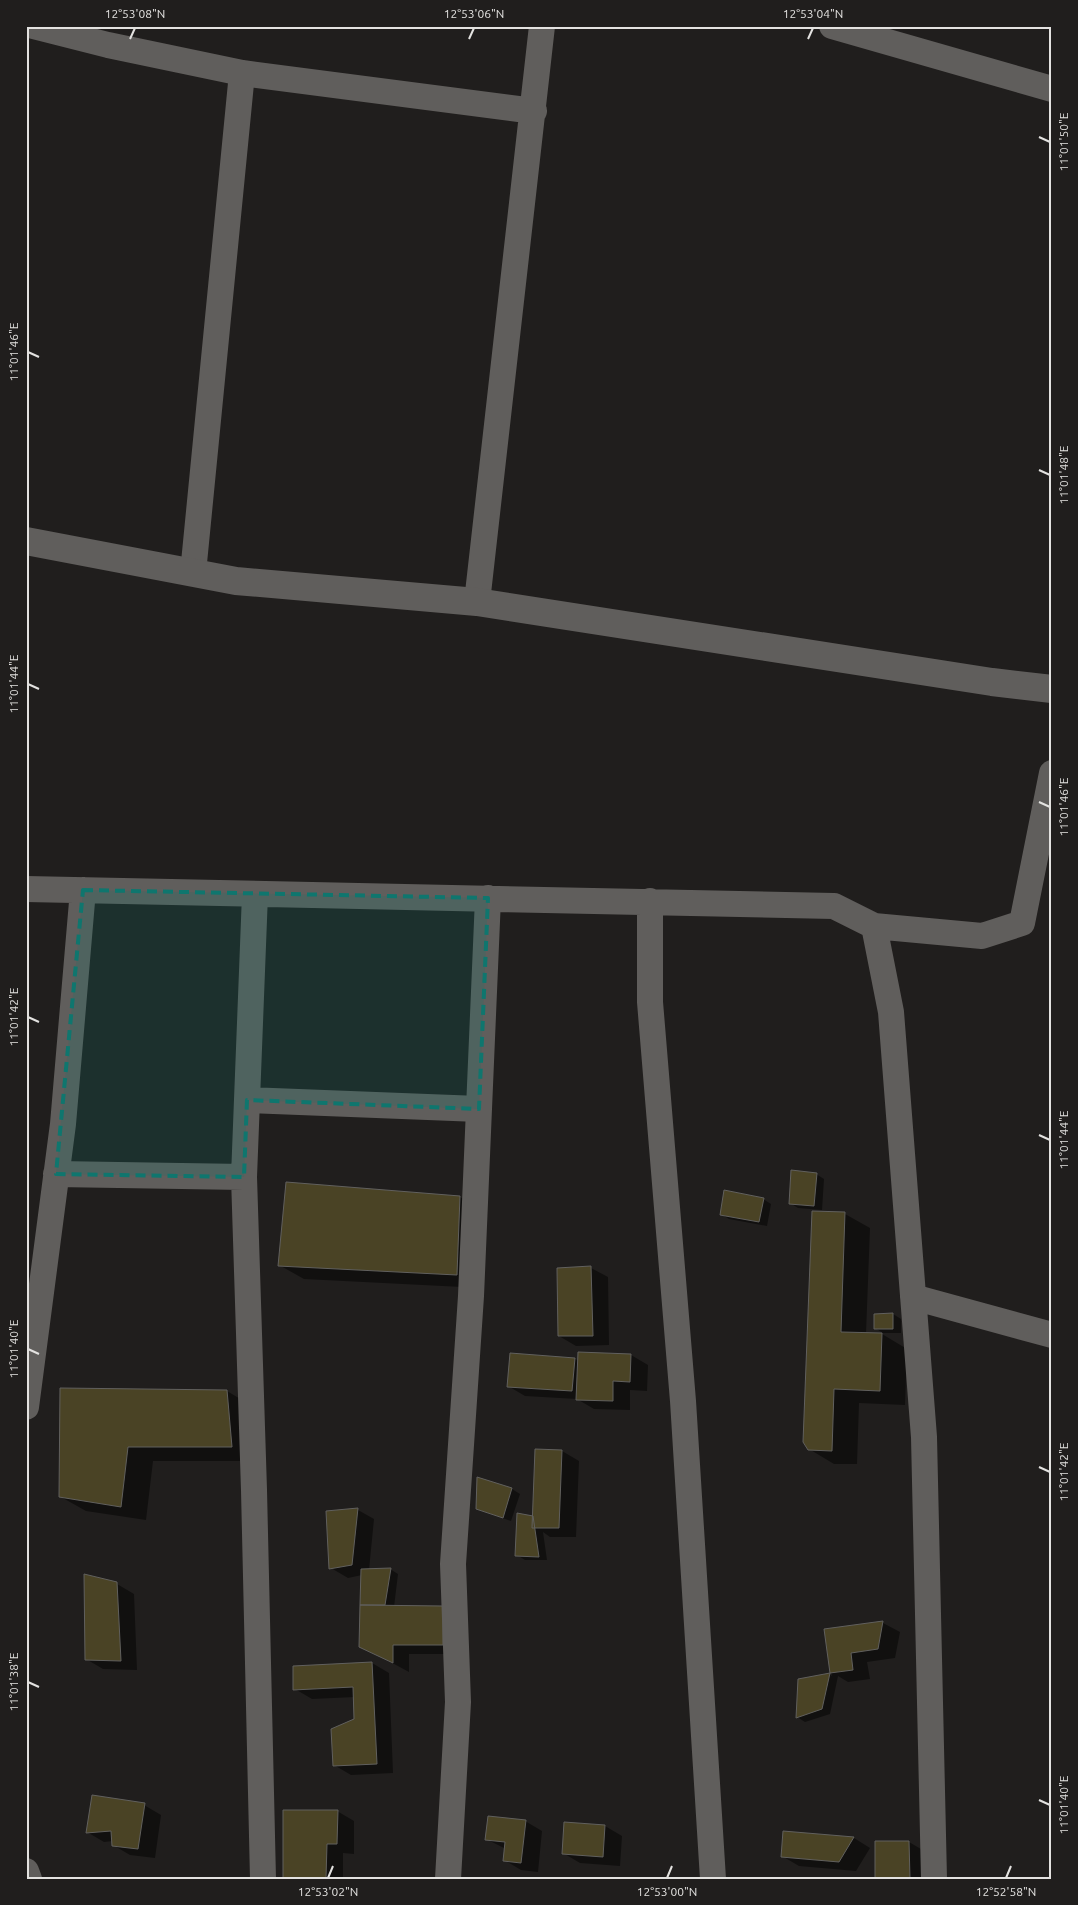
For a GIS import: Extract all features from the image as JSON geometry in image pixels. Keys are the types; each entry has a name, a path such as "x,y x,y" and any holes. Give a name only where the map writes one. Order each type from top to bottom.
{"street":[{"path":"33,26 108,46 242,73 534,111"},
{"path":"477,602 534,111 542,26"},
{"path":"832,26 1052,89"},
{"path":"193,573 242,73"},
{"path":"26,541 236,582 477,602 992,682 1052,689"},
{"path":"26,889 834,906 874,926 982,936 1022,923 1052,773"},
{"path":"26,1407 63,1124 83,890"},
{"path":"254,894 244,1177 254,1490 262,1879"},
{"path":"448,1879 458,1702 453,1564 471,1296 488,898"},
{"path":"650,901 650,1002 683,1401 713,1879"},
{"path":"874,926 891,1012 924,1437 934,1879"},
{"path":"247,1100 479,1109"},
{"path":"56,1174 244,1177"},
{"path":"913,1297 1052,1335"},
{"path":"26,1871 29,1879"}],"highlighted area":[{"path":"83,890 488,898 479,1109 247,1100 244,1177 56,1174"}],"building":[{"path":"791,1170 817,1173 814,1206 789,1204"},
{"path":"286,1182 460,1196 457,1275 278,1266"},
{"path":"724,1190 764,1198 759,1222 720,1215"},
{"path":"812,1211 845,1212 841,1332 882,1333 880,1391 834,1389 832,1451 808,1450 803,1442"},
{"path":"591,1266 593,1336 558,1336 557,1268"},
{"path":"893,1313 893,1329 874,1329 874,1314"},
{"path":"578,1352 631,1354 630,1382 613,1381 613,1401 576,1400"},
{"path":"510,1353 575,1358 572,1391 507,1387"},
{"path":"60,1388 227,1390 232,1447 128,1447 121,1507 59,1497"},
{"path":"535,1449 562,1450 559,1528 532,1528"},
{"path":"477,1477 512,1488 503,1518 476,1509"},
{"path":"358,1508 352,1565 329,1569 326,1511"},
{"path":"517,1513 533,1516 539,1557 515,1556"},
{"path":"391,1568 385,1605 360,1605 361,1569"},
{"path":"84,1574 117,1582 121,1661 85,1660"},
{"path":"360,1605 443,1606 443,1645 393,1645 393,1663 359,1647"},
{"path":"883,1621 878,1649 851,1653 853,1670 830,1673 824,1629"},
{"path":"372,1662 377,1764 333,1766 331,1729 354,1719 353,1687 293,1690 293,1666"},
{"path":"830,1673 822,1709 796,1718 798,1679"},
{"path":"92,1795 145,1803 138,1849 112,1846 111,1831 86,1833"},
{"path":"283,1810 338,1810 337,1844 327,1844 326,1878 283,1879"},
{"path":"488,1816 526,1820 521,1863 503,1861 505,1842 485,1840"},
{"path":"564,1822 605,1825 603,1857 562,1854"},
{"path":"783,1831 854,1837 839,1862 781,1857"},
{"path":"875,1841 909,1841 910,1879 875,1879"}]}
